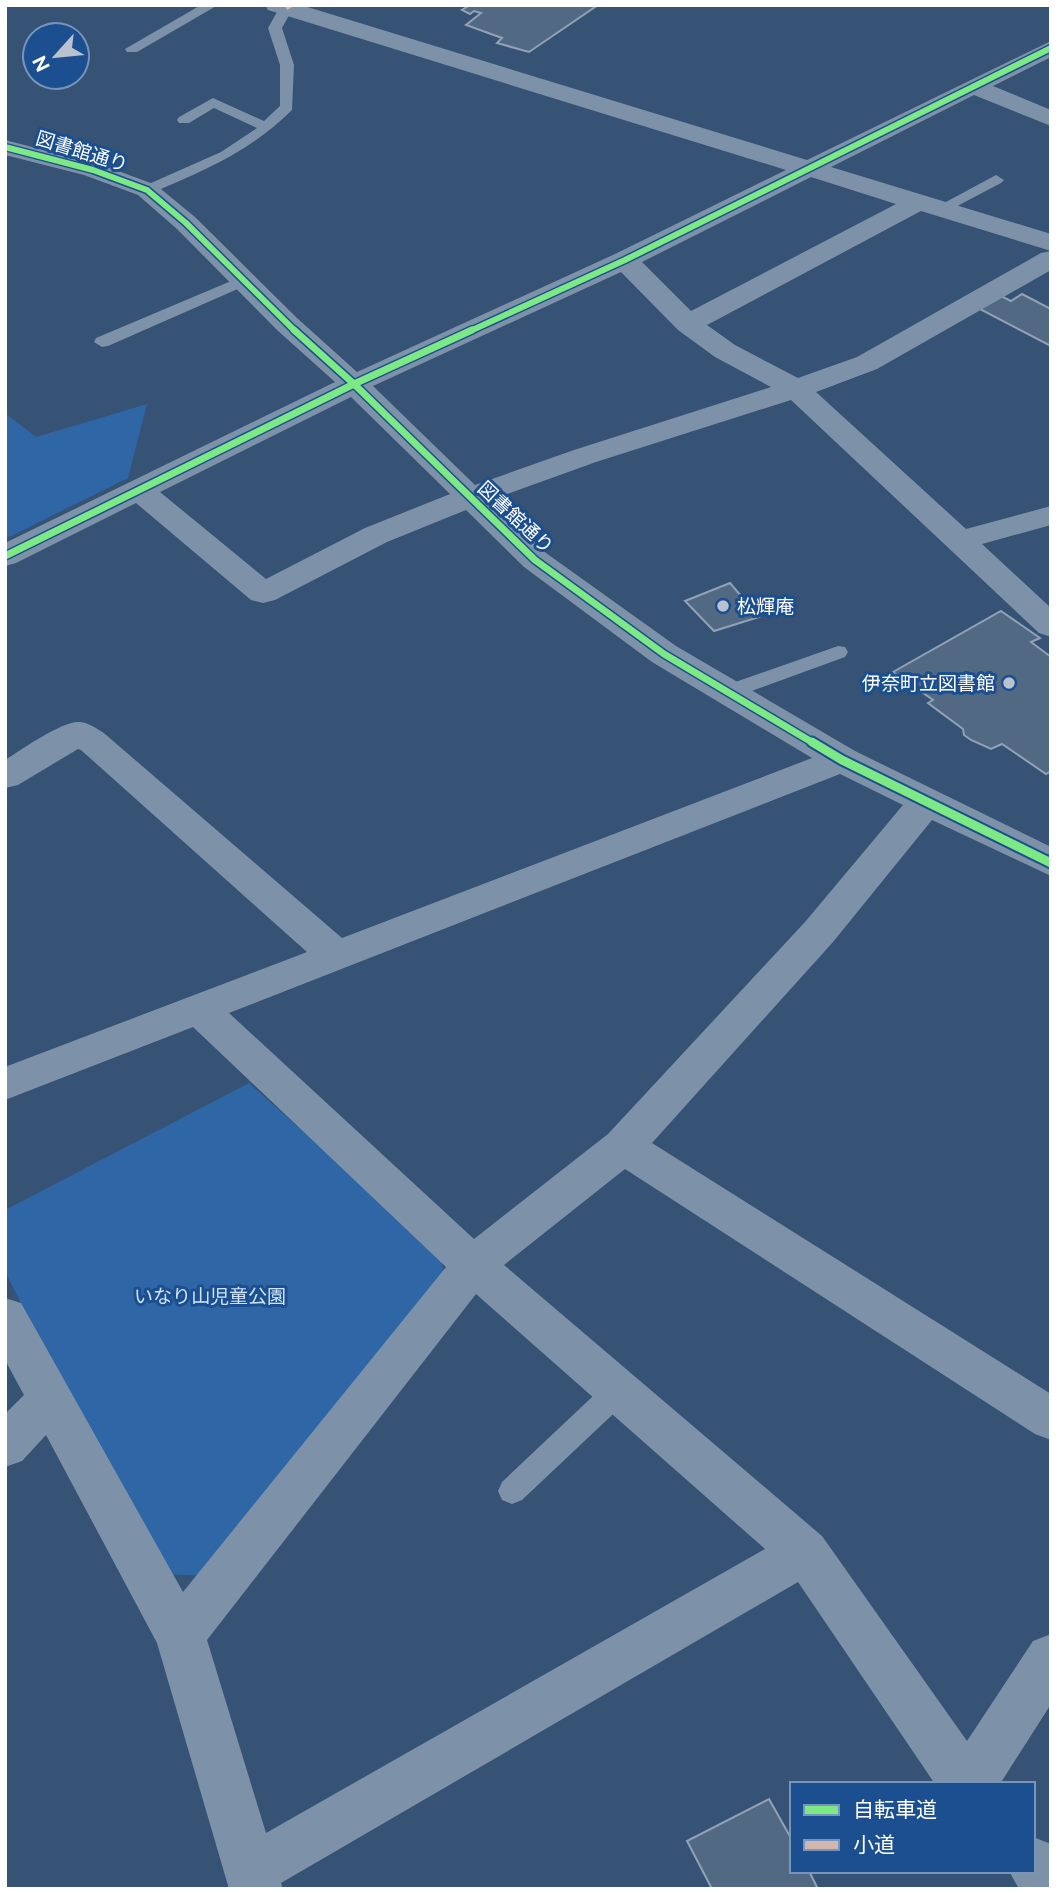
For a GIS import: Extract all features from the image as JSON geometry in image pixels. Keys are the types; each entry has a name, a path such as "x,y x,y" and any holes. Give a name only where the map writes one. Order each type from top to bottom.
{"street":[{"path":"281,7 1051,243"},
{"path":"5,556 354,384 625,260 805,168 1051,48"},
{"path":"975,87 1051,119"},
{"name":"図書館通り","path":"5,147 93,170 147,190 186,223 243,281 354,384 534,561 664,654 842,760 1051,863"},
{"path":"688,324 928,206"},
{"path":"139,490 263,593 376,535 468,498 585,456 796,389 867,363 1051,259"},
{"path":"625,260 688,324 725,351 796,389 1051,626"},
{"path":"959,541 1051,515"},
{"path":"13,761 78,733 93,742 337,956"},
{"path":"5,1084 842,760"},
{"path":"180,1635 473,1265 623,1146 819,932 926,802"},
{"path":"199,1009 473,1265 806,1552 967,1782"},
{"path":"623,1146 1051,1419"},
{"path":"5,1317 180,1635 254,1880 806,1552"},
{"path":"5,1446 51,1398"},
{"path":"969,1782 1051,1658"},
{"path":"1035,1866 1051,1885"}],"lane":[{"path":"132,49 211,5"},
{"path":"147,190 226,155 266,127 287,107 287,65 275,28 281,7"},
{"path":"184,120 213,102 266,127"},
{"path":"928,206 996,180"},
{"path":"102,342 243,281"},
{"path":"728,692 838,652"},
{"path":"512,1491 618,1391"}],"green space":[{"path":"147,404 128,478 5,539 5,413 36,437"},
{"name":"いなり山児童公園","path":"249,1083 440,1254 444,1272 211,1576 161,1574 5,1272 5,1210"}],"building":[{"path":"470,5 598,5 529,52 497,43 502,38 466,25 481,13 474,11 470,14 462,10"},
{"path":"1022,294 1051,309 1051,346 976,307 999,295 1011,301"},
{"path":"730,583 759,617 714,631 685,601"},
{"path":"1001,611 1040,638 1031,642 1051,657 1051,771 1046,774 1002,744 991,749 971,740 964,735 963,729 928,703 933,700 893,672"},
{"path":"769,1799 790,1836 790,1873 810,1873 818,1889 712,1889 687,1841"}],"marked path":[{"path":"286,8 291,5"}],"cycle path":[{"path":"5,556 354,384 625,260 1051,48"},
{"path":"5,147 93,170 147,190 186,223 287,324 354,384 535,560 664,654 842,760 1051,863"}],"place":[{"name":"松輝庵","path":"723,606"},
{"name":"伊奈町立図書館","path":"1009,683"}]}
